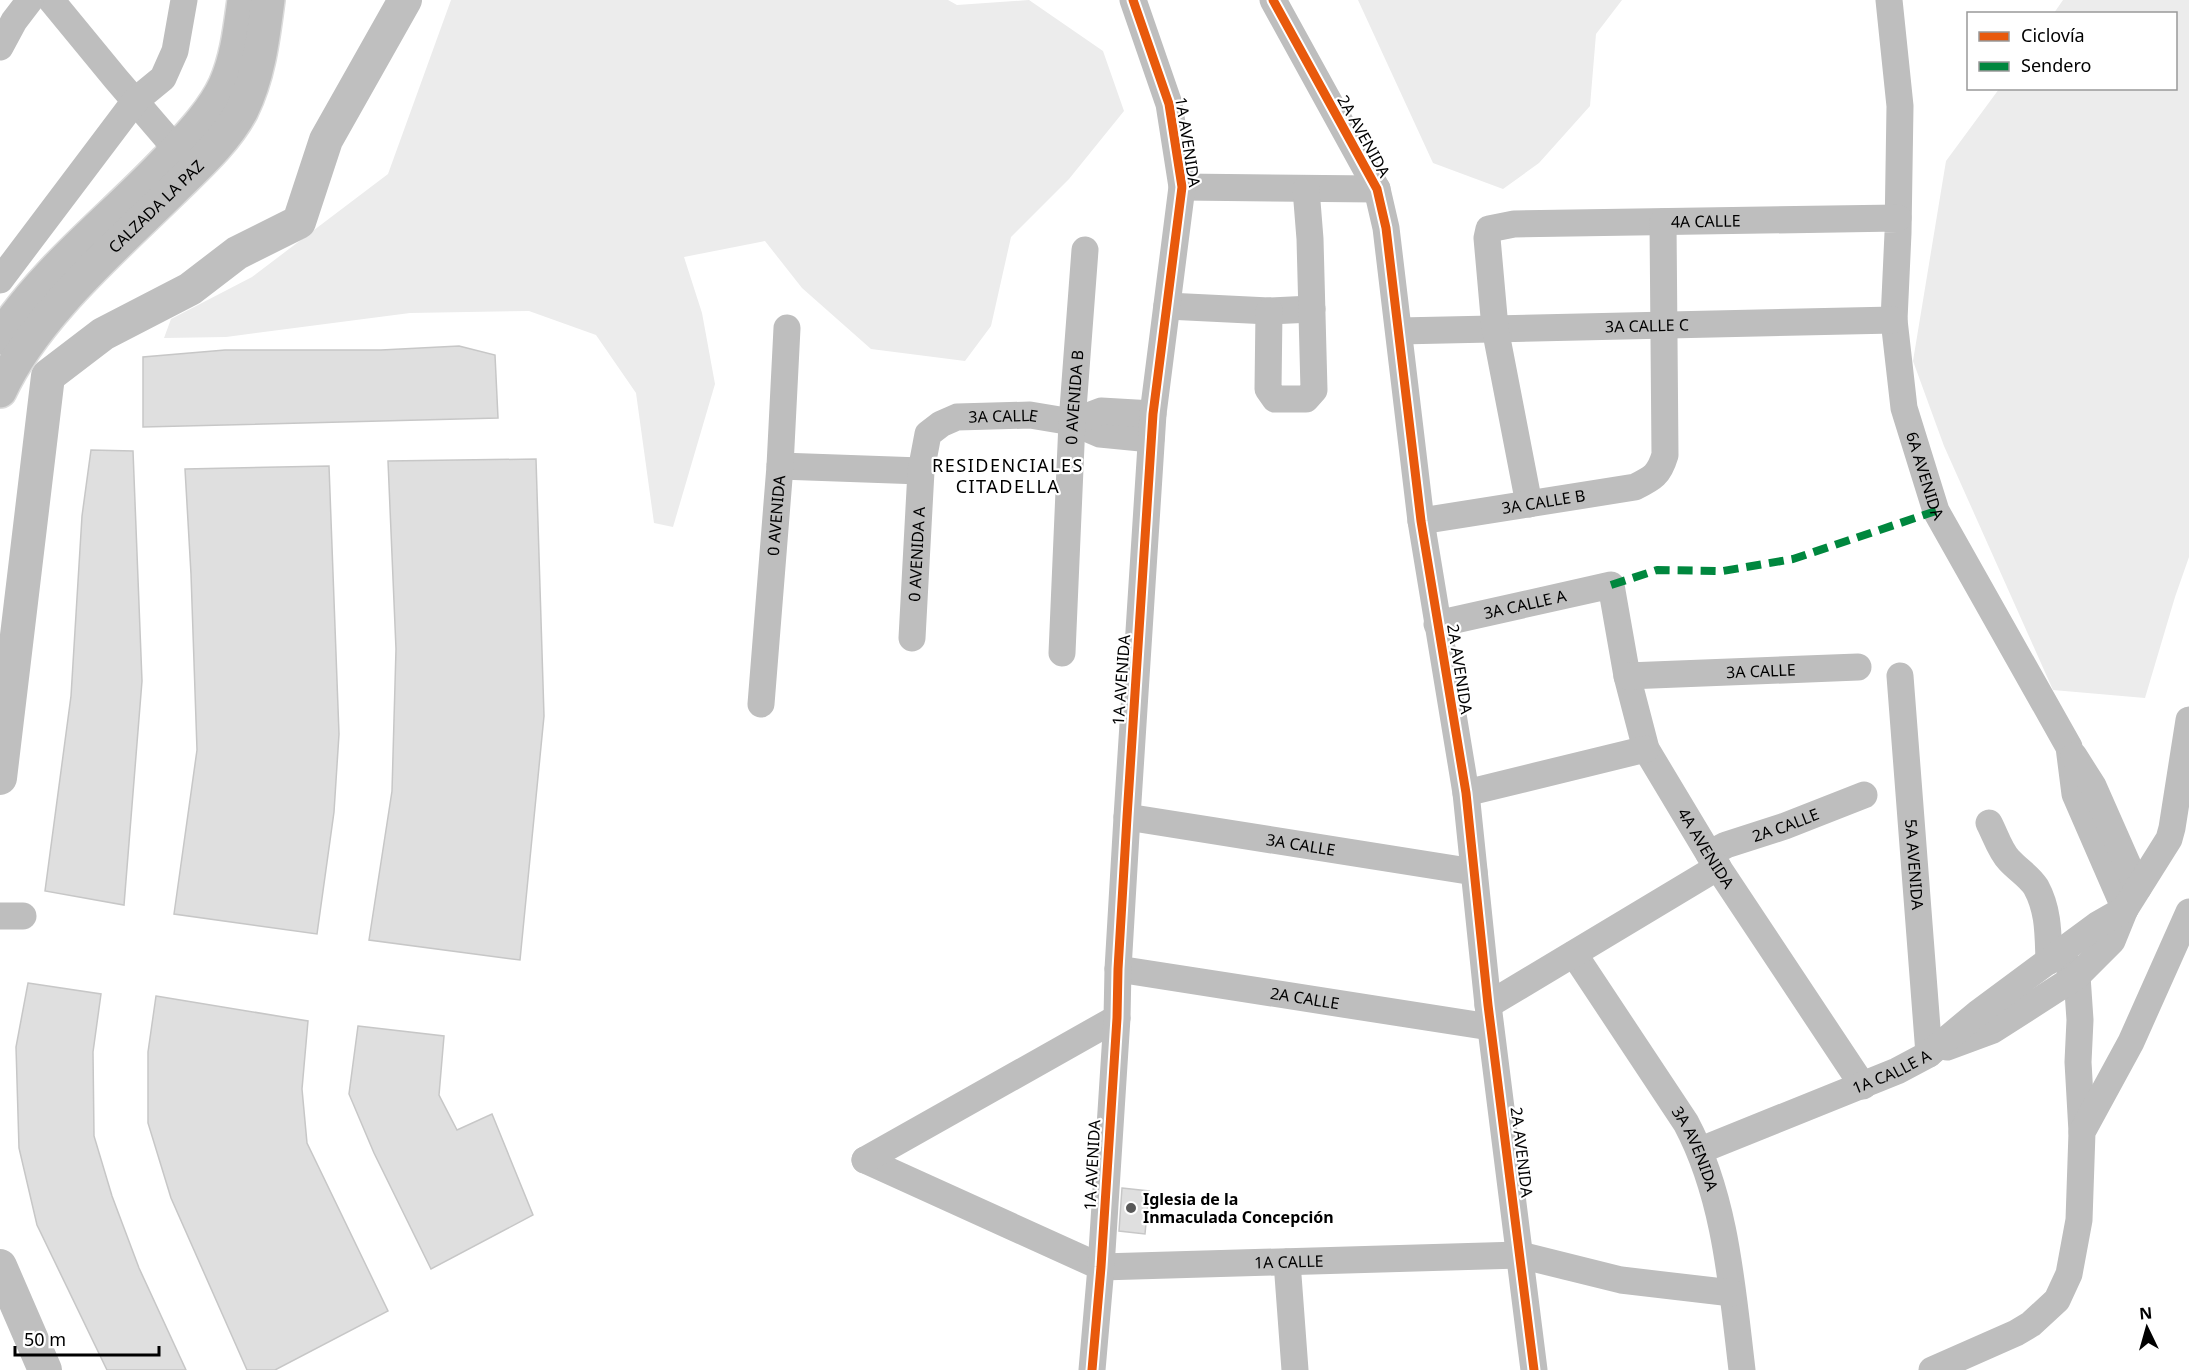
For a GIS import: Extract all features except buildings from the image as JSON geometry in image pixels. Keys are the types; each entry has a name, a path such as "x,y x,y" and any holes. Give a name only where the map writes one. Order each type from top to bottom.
{"main road":[{"name":"CALZADA LA PAZ","path":"0,338 46,280 137,192 177,150 211,107 225,84 238,42 244,0"},
{"name":"CALZADA LA PAZ","path":"0,391 20,354 48,318 231,129 252,87 262,43 268,0"}],"street":[{"path":"0,47 14,21 30,0"},
{"path":"51,0 177,150"},
{"path":"0,280 135,101 163,78 175,51 184,0"},
{"name":"1A AVENIDA","path":"1092,1370 1117,1018 1118,969 1152,426 1182,187 1168,104 1133,0"},
{"name":"2A AVENIDA","path":"1273,0 1377,189 1386,228 1422,521 1466,792 1489,1016 1534,1370"},
{"name":"6A AVENIDA","path":"1889,0 1900,106 1894,320 1904,408 1936,511 2069,747 2075,794 2131,899"},
{"path":"1182,187 1377,189"},
{"path":"1269,311 1268,390 1275,399 1306,399 1314,390 1310,239 1306,189"},
{"name":"4A CALLE","path":"1495,328 1486,238 1489,230 1514,224 1898,218"},
{"path":"1663,222 1663,324"},
{"name":"0 AVENIDA B","path":"1062,653 1072,422 1085,250"},
{"path":"1167,306 1269,311 1312,309"},
{"name":"3A CALLE C","path":"1399,331 1894,320"},
{"name":"3A CALLE B","path":"1422,521 1635,487 1651,480 1660,470 1665,455 1663,324"},
{"name":"0 AVENIDA","path":"761,704 780,466 787,327"},
{"path":"1495,328 1529,504"},
{"name":"3A CALLE","path":"928,434 941,424 957,417 1030,416 1072,422 1101,411 1152,426"},
{"name":"0 AVENIDA A","path":"912,639 921,471 928,434"},
{"path":"780,466 921,471"},
{"name":"3A CALLE A","path":"1437,624 1611,585"},
{"name":"4A AVENIDA","path":"1611,585 1627,676 1646,749 1714,860 1863,1086"},
{"name":"3A CALLE","path":"1627,676 1858,667"},
{"name":"5A AVENIDA","path":"1900,676 1929,1054"},
{"path":"1929,1054 1993,1030 2077,975 2112,941 2131,899 2169,839 2189,720"},
{"path":"1466,792 1646,749"},
{"name":"2A CALLE","path":"1118,969 1489,1016 1574,954 1714,860 1726,845 1785,826 1864,795"},
{"name":"3A CALLE","path":"1127,817 1474,872"},
{"path":"1932,1370 2016,1333 2031,1324 2056,1300 2069,1274 2079,1220 2082,1132 2077,975 2054,958 2043,902 2035,886 2024,872 2008,860 1989,823"},
{"name":"1A CALLE A","path":"1701,1150 1863,1086 1929,1054 1978,1013 2131,899"},
{"path":"2082,1132 2131,1041 2189,912"},
{"name":"3A AVENIDA","path":"1574,954 1686,1123 1701,1150 1724,1234 1743,1370"},
{"name":"1A CALLE","path":"1117,1018 865,1160 1101,1267 1520,1255 1622,1280 1732,1293"},
{"path":"1287,1262 1295,1370"}],"shaded area":[{"path":"451,0 948,0 957,5 1029,0 1103,51 1124,111 1069,179 1011,237 991,326 965,361 871,349 802,288 765,241 684,257 702,313 715,384 673,527 654,523 636,393 596,335 529,311 410,313 226,337 164,338 171,319 252,277 388,174"},
{"path":"1358,0 1622,0 1596,34 1590,106 1539,163 1503,189 1433,163"},
{"path":"2063,0 2189,0 2189,557 2145,698 2053,690 1944,446 1913,361 1946,161 1998,90 2177,90 2177,12 2055,12"}],"waterway":[{"path":"0,778 48,376 103,334 190,289 237,253 299,222 326,140 405,0"},
{"path":"0,1266 45,1370"}],"marked path":[{"path":"1611,585 1657,570 1723,571 1793,559 1936,511"}],"cycle path":[{"path":"1092,1370 1117,1018 1127,817 1153,414 1182,187 1169,104 1133,0"},
{"path":"1273,0 1377,189 1386,228 1421,521 1466,793 1488,1005 1534,1370"}],"place":[{"name":"Iglesia de la Inmaculada Concepción","path":"1131,1208"}],"district":[{"name":"RESIDENCIALES CITADELLA","path":"1008,476"}]}
